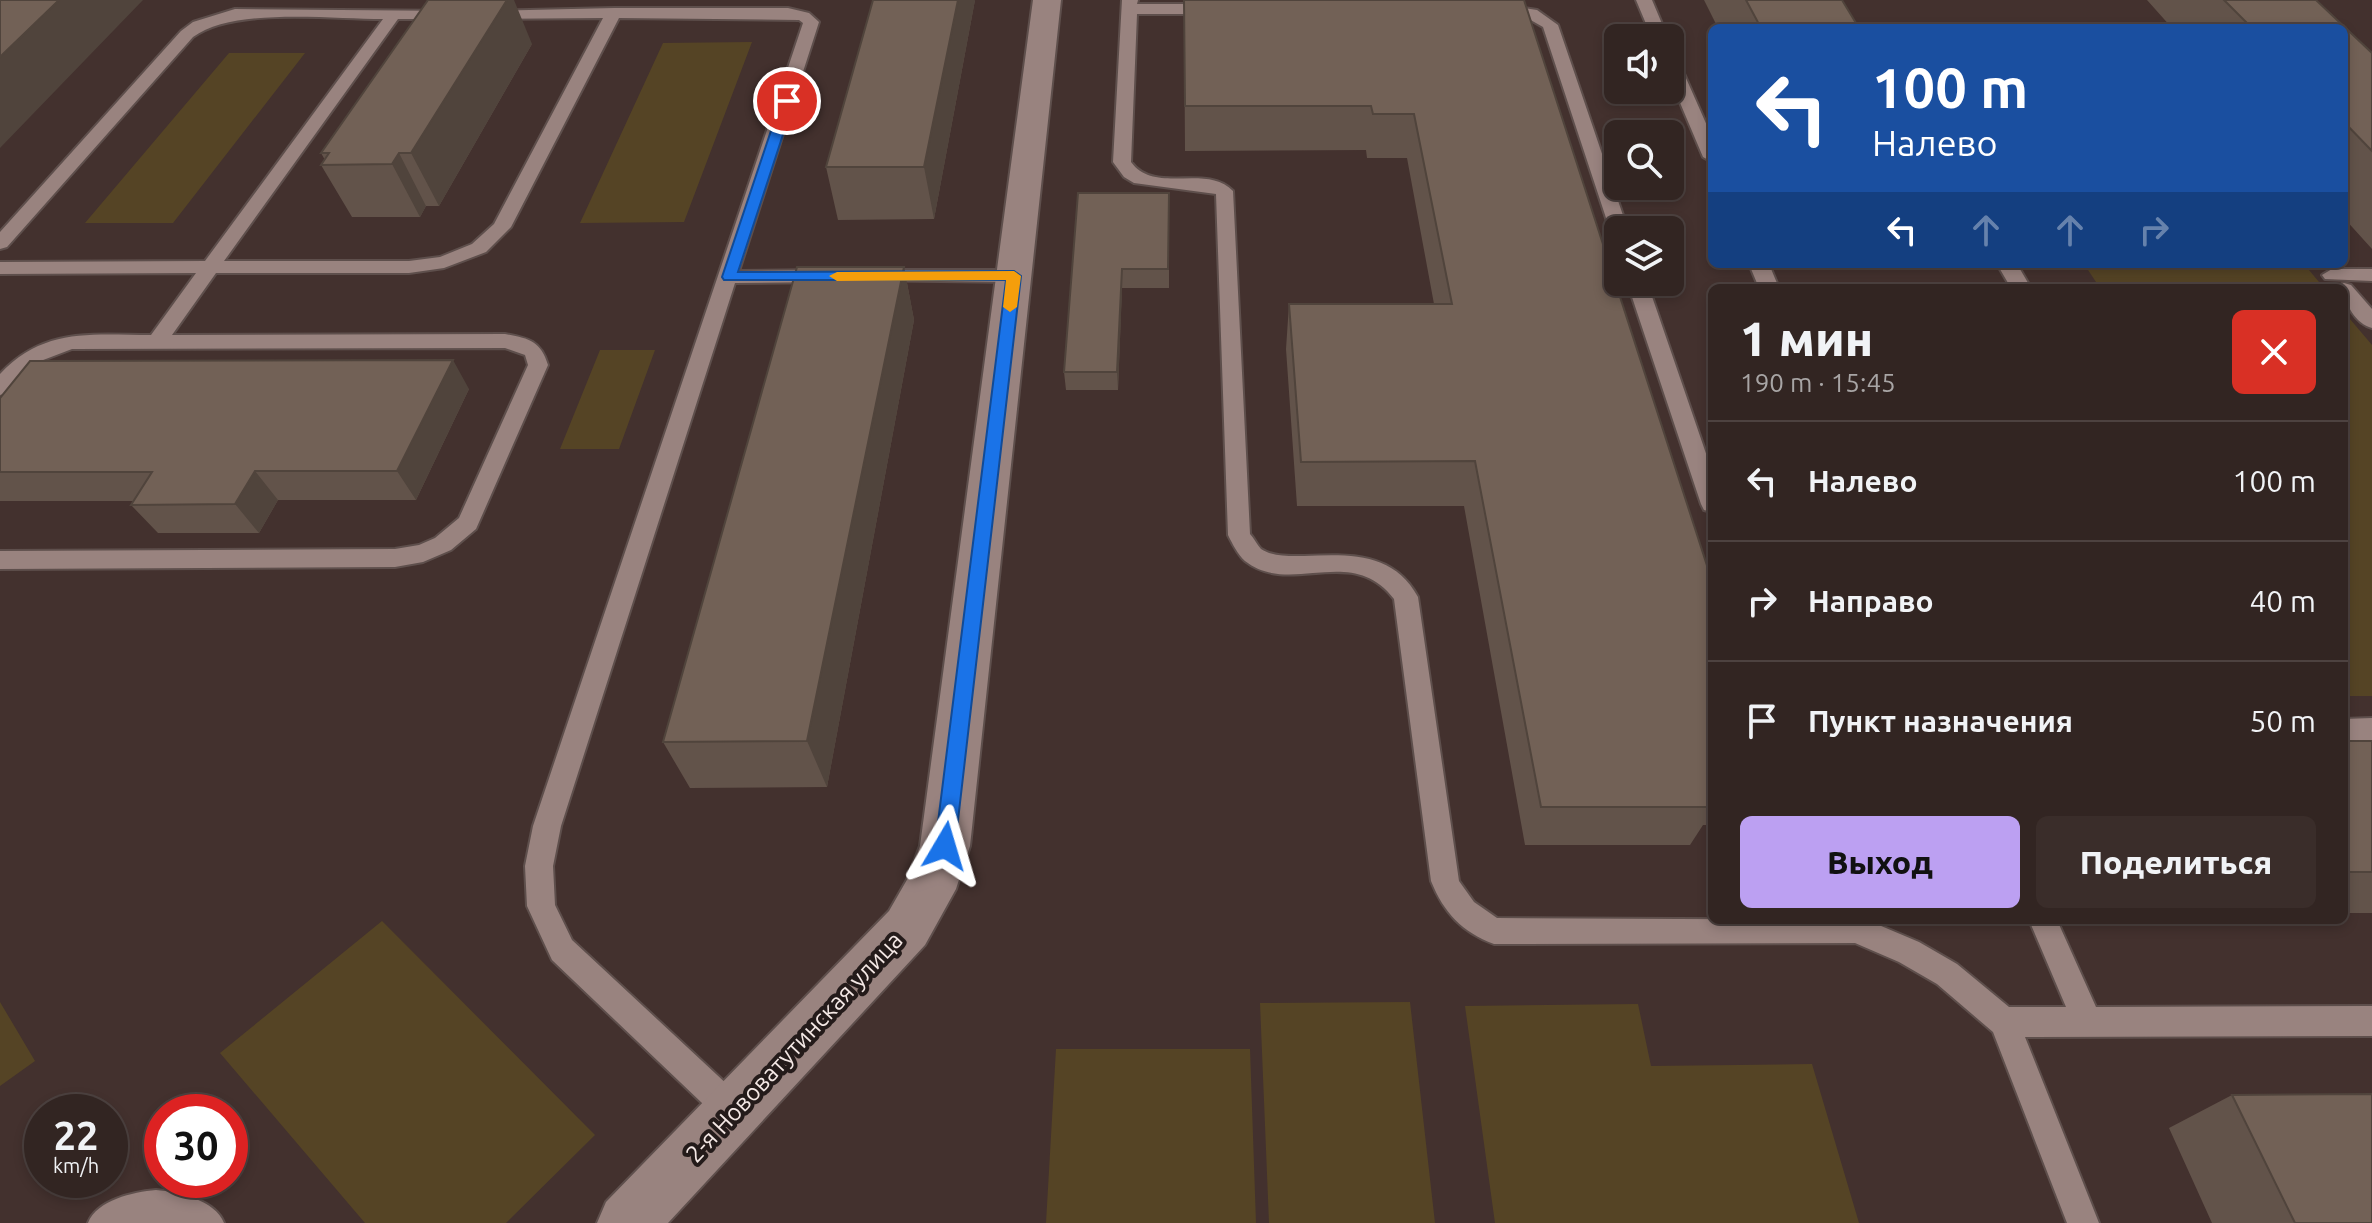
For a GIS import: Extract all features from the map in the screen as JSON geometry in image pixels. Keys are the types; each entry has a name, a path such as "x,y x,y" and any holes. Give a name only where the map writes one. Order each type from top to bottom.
{"street":[{"name":"2-я Нововатутинская улица","path":"627,1223 907,928 930,889 945,846 1047,0"}],"lane":[{"path":"1644,0 1654,24"},
{"path":"1237,9 1130,5 1122,162 1126,171 1136,178 1152,182 1212,184 1224,191 1239,535 1243,547 1253,557 1275,564 1370,564 1386,570 1398,581 1406,597 1445,881 1453,902 1467,917 1494,931 1854,925 1909,952 1947,974 2004,1022 2083,1223"},
{"path":"0,243 187,34 199,25 235,14 394,14 446,7 578,7 614,13 788,13 804,16 811,22 547,826 539,866 541,906 562,950 734,1112"},
{"path":"1483,9 1526,10 1539,15 1550,25 1614,216"},
{"path":"0,268 409,267 444,262 479,248 502,227 614,13"},
{"path":"157,342 394,14"},
{"path":"1684,92 1708,148"},
{"path":"2335,279 2372,275"},
{"path":"729,277 1014,276"},
{"path":"2348,294 2372,322"},
{"path":"1642,296 1708,492"},
{"path":"0,388 21,362 54,345 505,341 522,344 534,351 538,365 468,523 456,535 423,553 395,558 0,560"},
{"path":"2348,730 2372,729"},
{"path":"2045,924 2087,1022"},
{"path":"2004,1022 2372,1021"},
{"path":"104,1223 136,1209 156,1206 181,1207 208,1223"}],"shaded area":[{"path":"752,42 684,222 580,223 663,43"},
{"path":"229,53 305,53 173,223 85,223"},
{"path":"2087,268 2307,268 2321,284 2097,284"},
{"path":"2348,317 2372,345 2372,696 2348,696"},
{"path":"600,350 655,350 619,449 560,449"},
{"path":"382,921 595,1135 506,1223 365,1223 220,1053"},
{"path":"0,1002 35,1061 0,1086"},
{"path":"1410,1002 1435,1223 1269,1223 1260,1003"},
{"path":"1638,1004 1651,1066 1812,1064 1859,1223 1495,1223 1465,1006"},
{"path":"1056,1049 1250,1049 1256,1223 1046,1223"}],"building":[{"path":"0,0 59,0 0,57"},
{"path":"428,0 507,0 411,153 399,153 392,164 321,165 329,153 321,153"},
{"path":"873,0 958,0 924,167 826,167"},
{"path":"1184,0 1524,0 1604,247 1604,296 1620,296 1708,569 1708,807 1541,807 1475,461 1301,462 1289,304 1452,304 1414,114 1373,114 1371,106 1185,106"},
{"path":"1746,0 1842,0 1857,24 1759,24"},
{"path":"2224,0 2316,0 2341,24 2248,24"},
{"path":"2348,30 2372,53 2372,151 2348,126"},
{"path":"1078,193 1169,193 1168,269 1122,269 1117,372 1064,372"},
{"path":"797,267 904,267 807,741 663,742"},
{"path":"453,360 397,471 255,471 235,504 131,505 152,472 0,472 0,398 30,361"},
{"path":"2348,741 2372,741 2372,872 2348,872"},
{"path":"2372,1094 2372,1223 2295,1223 2232,1095"}],"slow traffic":[{"path":"837,276 1014,276 1010,307"}],"route":[{"path":"787,101 729,277 1014,276 945,846"}]}
